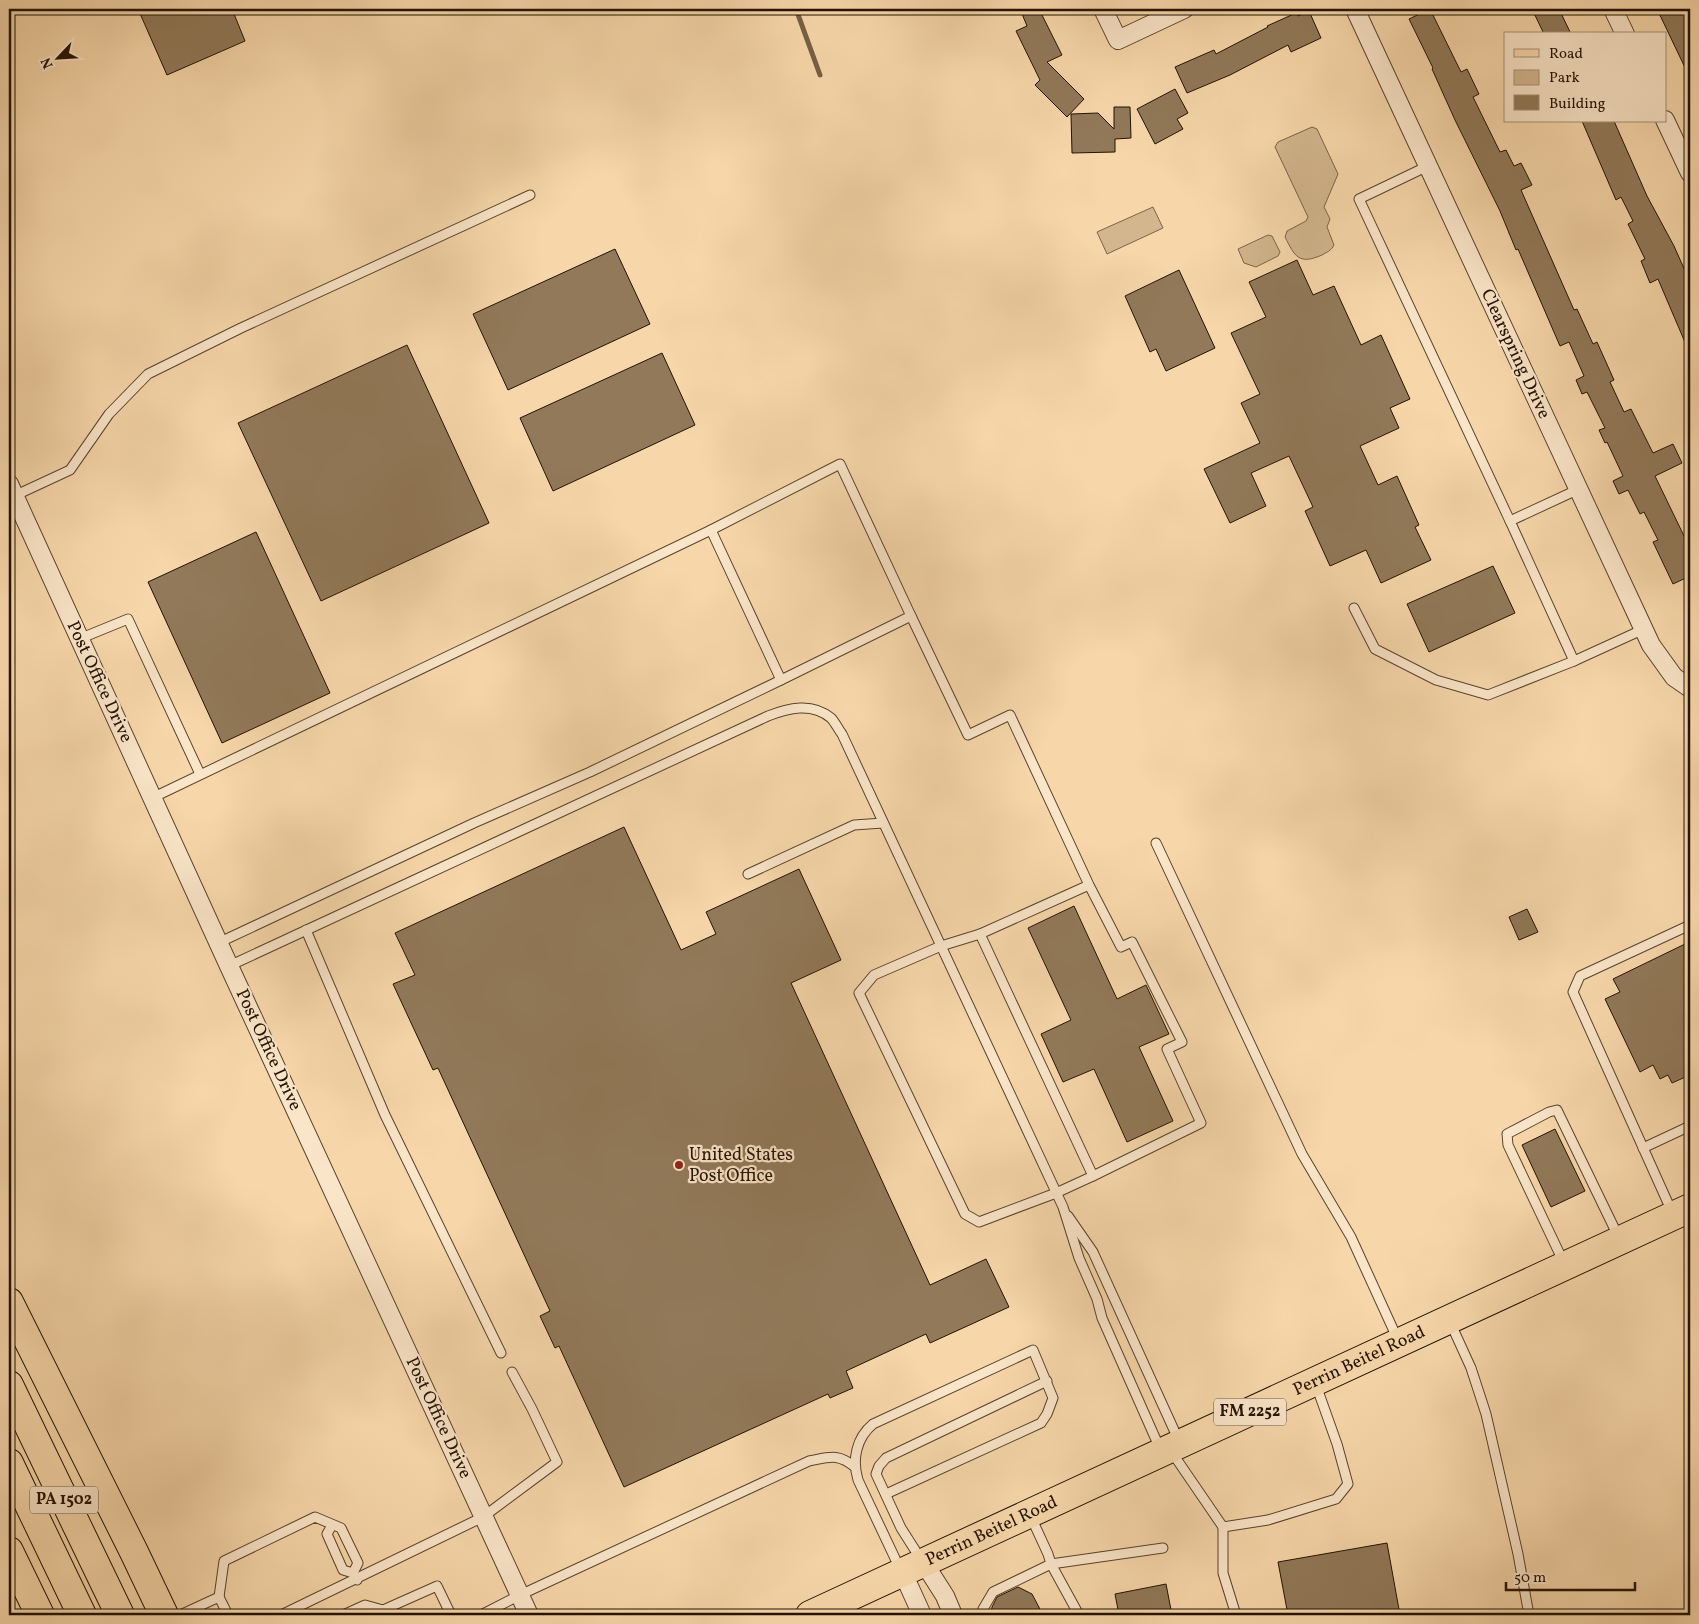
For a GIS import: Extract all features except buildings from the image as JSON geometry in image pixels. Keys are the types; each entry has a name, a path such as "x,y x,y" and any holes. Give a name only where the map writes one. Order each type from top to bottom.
{"main road":[{"name":"Perrin Beitel Road","path":"810,1615 1682,1212"},
{"path":"9,1302 164,1615"},
{"name":"PA 1502","path":"9,1386 120,1615"},
{"name":"PA 1502","path":"9,1463 82,1615"},
{"path":"9,1552 40,1615"}],"street":[{"path":"1103,9 1118,40 1184,9"},
{"name":"Clearspring Drive","path":"1355,9 1651,645 1674,677 1690,688"},
{"path":"1613,9 1624,32"},
{"path":"1666,122 1690,173"},
{"name":"Post Office Drive","path":"11,490 529,1615"},
{"path":"913,1568 922,1615"},
{"path":"913,1568 943,1593 953,1615"}],"lane":[{"path":"1428,166 1360,199 1574,661"},
{"path":"11,490 70,470 109,414 148,374 250,324 530,195"},
{"path":"152,798 711,530 840,464 968,735 1010,715 1089,885 1121,947 1132,942 1182,1042 1168,1049 1201,1123 1056,1193 980,1222 964,1214 859,993 874,975 941,946 980,934 1089,885"},
{"path":"1510,521 1578,489"},
{"path":"711,530 781,680"},
{"path":"1354,608 1375,649 1436,680 1488,695 1574,661 1644,629"},
{"path":"218,942 466,827 590,772 911,616"},
{"path":"79,639 128,619 200,774"},
{"path":"229,966 787,708 811,708 830,718 842,734 1056,1193 1063,1207 1093,1252 1171,1449"},
{"path":"748,874 854,825 884,824"},
{"path":"1156,844 1302,1154 1351,1237 1400,1342"},
{"path":"1682,1212 1643,1148 1573,992 1580,976 1690,926"},
{"path":"306,930 385,1115 501,1353"},
{"path":"980,934 1093,1176"},
{"path":"1565,1266 1508,1144 1507,1134 1549,1112 1557,1110 1620,1241"},
{"path":"1643,1148 1690,1126"},
{"path":"1063,1207 1079,1258 1097,1299 1102,1318 1171,1449 1223,1527 1223,1573 1236,1615"},
{"path":"1449,1320 1471,1368 1486,1414 1518,1554 1529,1615"},
{"path":"886,1494 1040,1423 1048,1414 1053,1398 1033,1350 873,1424 862,1437 856,1452 855,1467 858,1480 913,1568"},
{"path":"282,1615 355,1576 484,1517 557,1462 512,1372"},
{"path":"913,1568 901,1528 876,1474 879,1466 886,1458 1047,1381"},
{"path":"1223,1527 1268,1520 1336,1499 1348,1484 1337,1444 1315,1382"},
{"path":"481,1615 520,1595 809,1462 828,1457 844,1458 855,1467"},
{"path":"1030,1514 1051,1564 1079,1615"},
{"path":"228,1615 219,1597 224,1561 315,1517 341,1528 358,1563 355,1576"},
{"path":"332,1525 327,1534 344,1570 355,1576"},
{"path":"985,1615 983,1609 993,1592 1051,1564 1163,1548"},
{"path":"343,1615 365,1605 384,1613 437,1586 451,1615"},
{"path":"180,1615 219,1597"}],"green space":[{"path":"1312,127 1317,129 1338,174 1324,207 1330,219 1327,227 1334,245 1322,255 1303,259 1295,254 1285,237 1287,231 1306,221 1308,217 1275,147 1278,142"},
{"path":"1153,207 1163,228 1107,254 1097,232"},
{"path":"1268,235 1272,236 1280,252 1278,256 1256,267 1244,263 1238,249"}],"waterway":[{"path":"796,9 820,75"}],"place":[{"name":"United States Post Office","path":"679,1165"}]}
